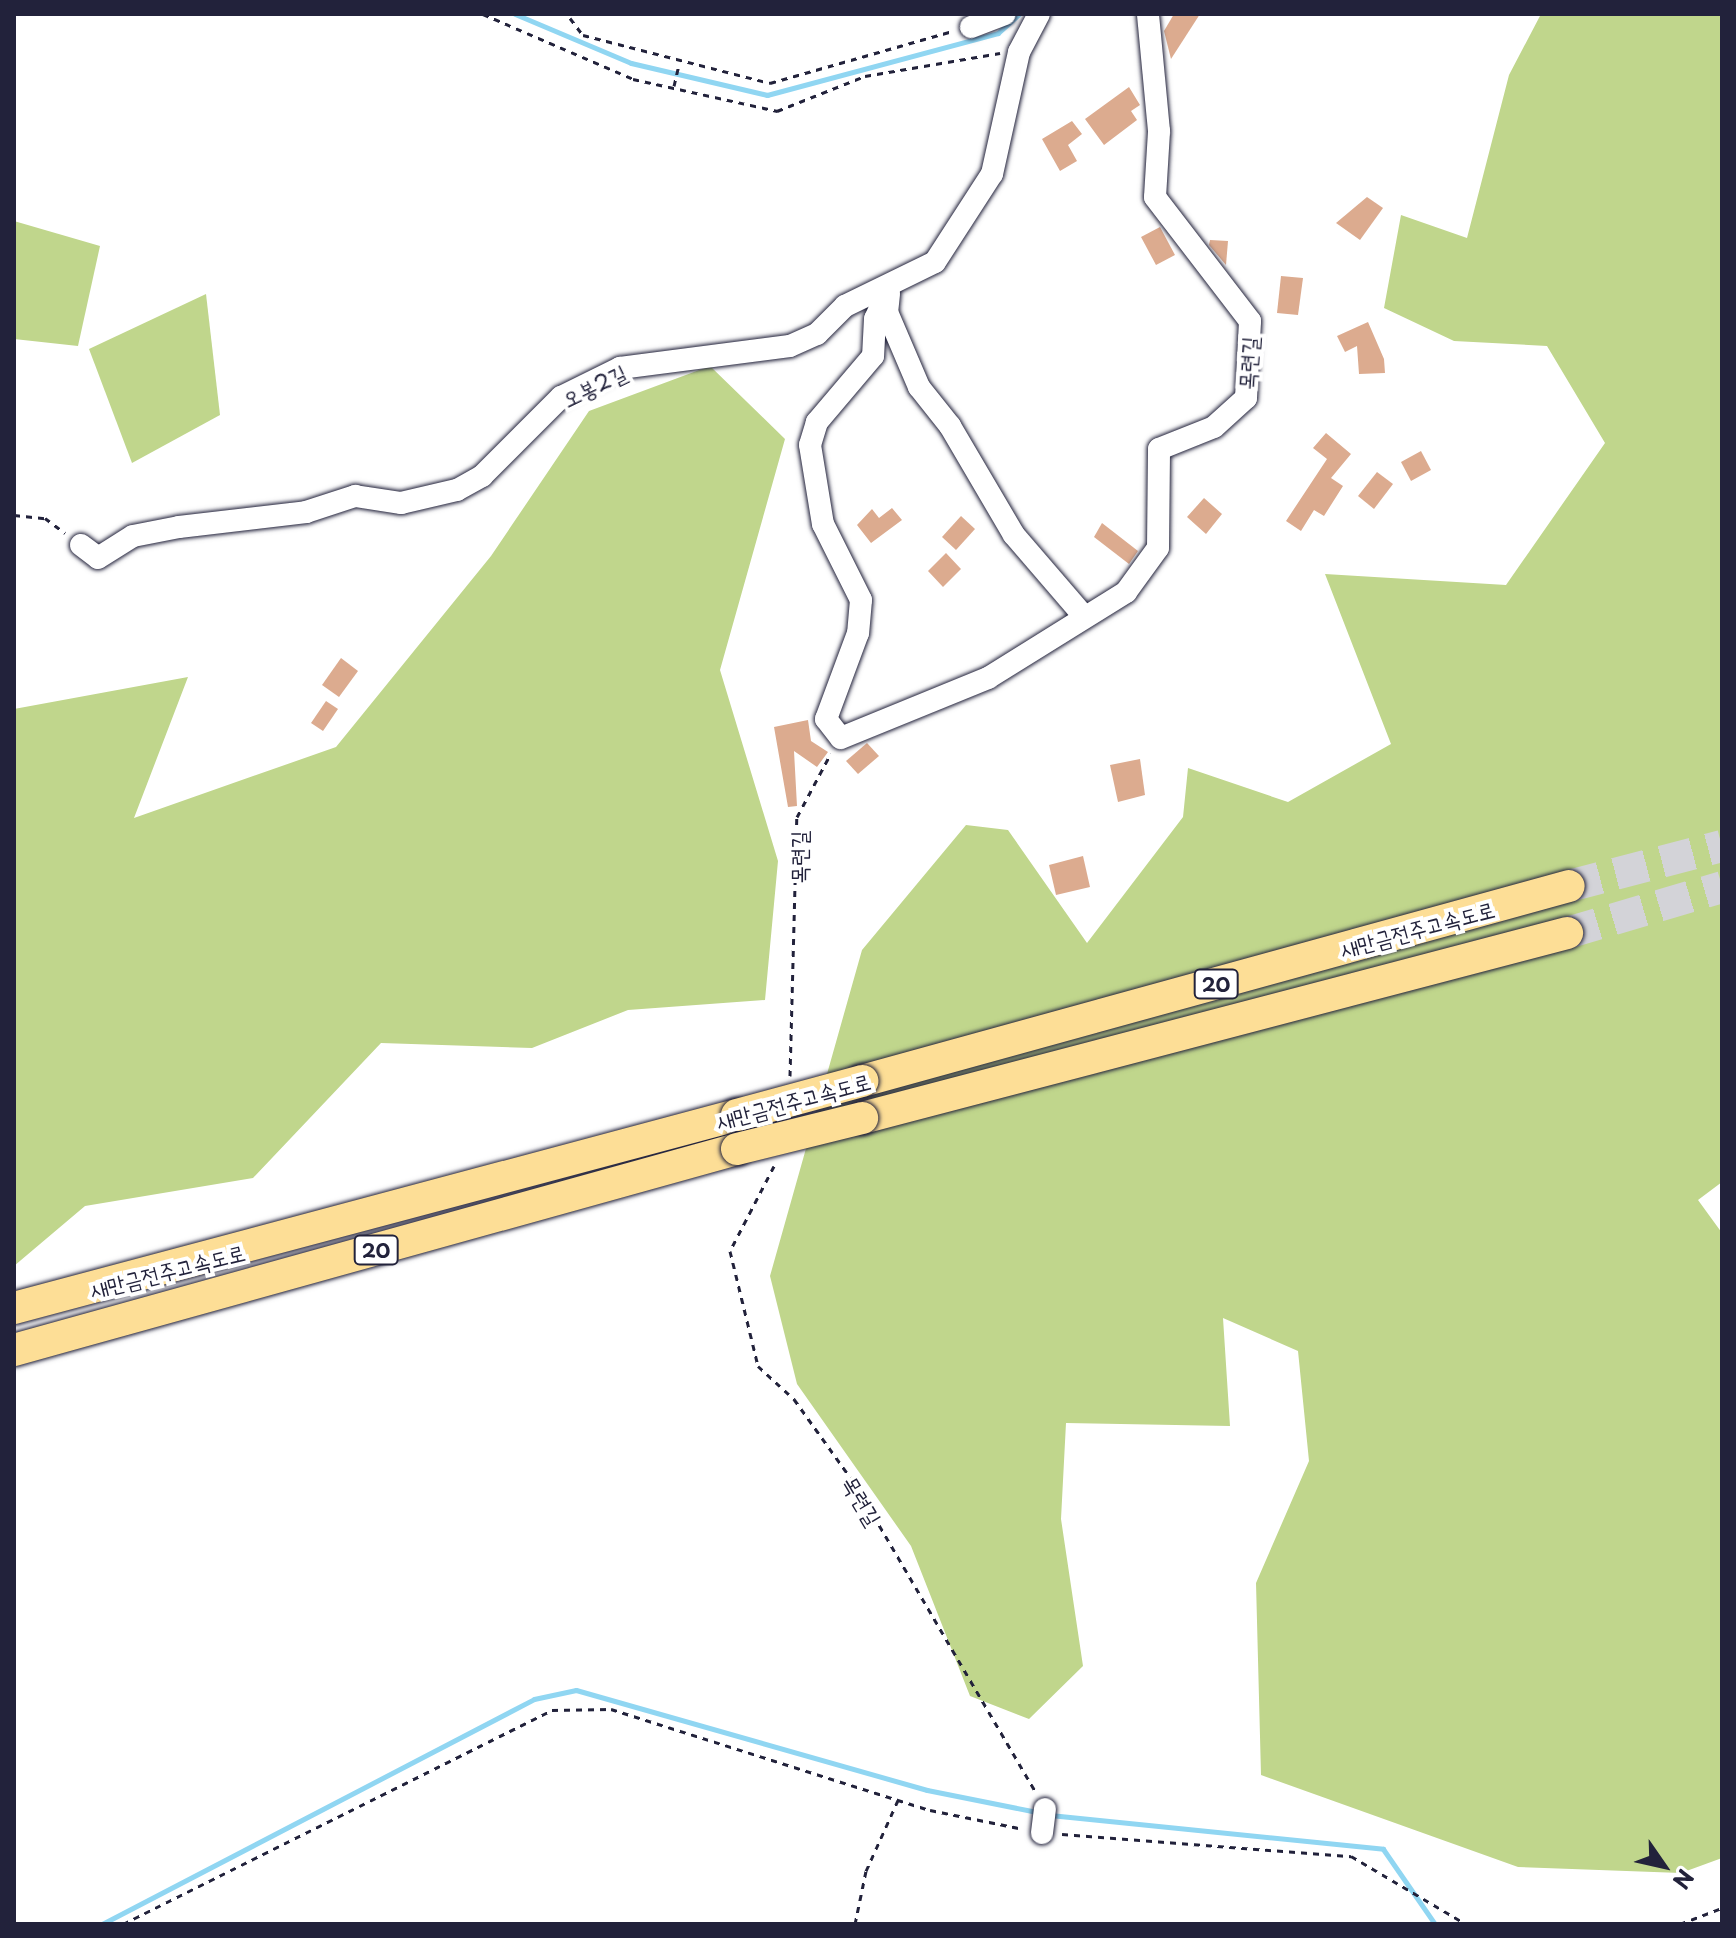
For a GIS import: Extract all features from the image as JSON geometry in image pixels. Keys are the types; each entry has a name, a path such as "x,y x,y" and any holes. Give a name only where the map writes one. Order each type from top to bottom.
{"highway":[{"name":"새만금전주고속도로","path":"14,1308 737,1115 1569,886"},
{"name":"새만금전주고속도로","path":"14,1350 737,1149 1567,933"}],"street":[{"path":"971,27 1005,14"},
{"name":"오봉2길","path":"81,545 98,558 133,536 179,527 306,512 355,496 401,503 457,490 482,476 561,397 620,368 790,346 817,334 845,306 889,289 935,262 992,174 1019,52 1039,14"},
{"name":"목련길","path":"841,738 888,713 988,678 1082,614 1126,592 1158,548 1159,449 1214,427 1246,398 1250,321 1155,197 1159,131 1148,14"},
{"path":"889,289 887,312 919,387 1014,535 1082,614"},
{"path":"841,738 826,719 858,633 861,600 823,524 810,445 817,422 873,356 875,319 889,289"}],"path":[{"path":"483,14 633,79 674,84 777,111 865,76 1019,52"},
{"path":"570,18 583,35 679,67 770,83 971,27"},
{"path":"674,84 679,67"},
{"path":"14,515 45,518 81,545"},
{"name":"목련길","path":"789,1083 797,817 808,786 841,738"},
{"name":"목련길","path":"776,1158 730,1251 758,1366 794,1399 855,1484 1044,1821"},
{"path":"123,1924 552,1710 611,1709 898,1800 1044,1821 1351,1856 1383,1880 1426,1899 1466,1924"},
{"path":"855,1924 866,1871 898,1800"},
{"path":"1680,1924 1722,1908"}],"green space":[{"path":"1541,14 1722,15 1722,1182 1698,1200 1722,1233 1722,1858 1681,1873 1518,1867 1261,1775 1256,1583 1309,1461 1298,1351 1223,1318 1230,1426 1066,1423 1061,1519 1083,1666 1029,1719 970,1696 911,1546 797,1384 770,1276 862,950 966,825 1008,830 1087,943 1183,817 1188,768 1288,802 1391,744 1325,574 1506,585 1605,443 1547,346 1454,341 1384,308 1401,215 1467,238 1509,75"},
{"path":"14,221 100,246 78,346 14,339"},
{"path":"206,294 220,415 132,463 89,349"},
{"path":"710,366 785,439 720,670 778,861 765,1000 628,1010 532,1048 381,1043 253,1178 85,1206 14,1266 14,709 188,677 134,818 336,747 491,556 589,411"}],"building":[{"path":"1174,14 1200,14 1171,59 1164,31"},
{"path":"1129,87 1140,105 1131,111 1137,120 1104,145 1085,119"},
{"path":"1072,121 1082,134 1068,145 1077,161 1060,171 1042,139"},
{"path":"1367,197 1383,208 1360,240 1336,223"},
{"path":"1160,227 1175,255 1156,265 1141,237"},
{"path":"1210,240 1228,241 1226,265 1209,245"},
{"path":"1281,276 1303,278 1298,315 1277,313"},
{"path":"1368,322 1384,359 1385,373 1359,374 1357,346 1345,352 1337,336"},
{"path":"1326,433 1351,454 1331,478 1343,486 1324,516 1314,510 1301,531 1286,521 1327,459 1313,448"},
{"path":"1421,451 1431,470 1411,481 1401,462"},
{"path":"1377,472 1393,484 1374,509 1358,496"},
{"path":"1204,498 1222,514 1206,534 1187,517"},
{"path":"892,508 902,520 871,543 857,525 872,509 879,518"},
{"path":"961,516 975,529 956,550 942,537"},
{"path":"1102,523 1138,551 1129,564 1094,537"},
{"path":"946,553 961,569 943,587 928,571"},
{"path":"341,658 358,671 339,697 322,685"},
{"path":"326,701 338,709 323,731 311,723"},
{"path":"808,720 811,741 828,752 817,767 794,751 797,806 788,807 774,727"},
{"path":"867,743 879,756 858,774 846,761"},
{"path":"1140,759 1145,795 1118,802 1110,765"},
{"path":"1083,856 1090,887 1056,895 1049,865"}],"waterway":[{"path":"515,14 631,63 767,95 998,33 1019,14"},
{"path":"102,1924 534,1699 576,1690 927,1790 1037,1812"},
{"path":"1050,1815 1383,1849 1435,1924"}],"tunnel":[{"path":"1569,886 1722,846"},
{"path":"1567,933 1722,887"}]}
